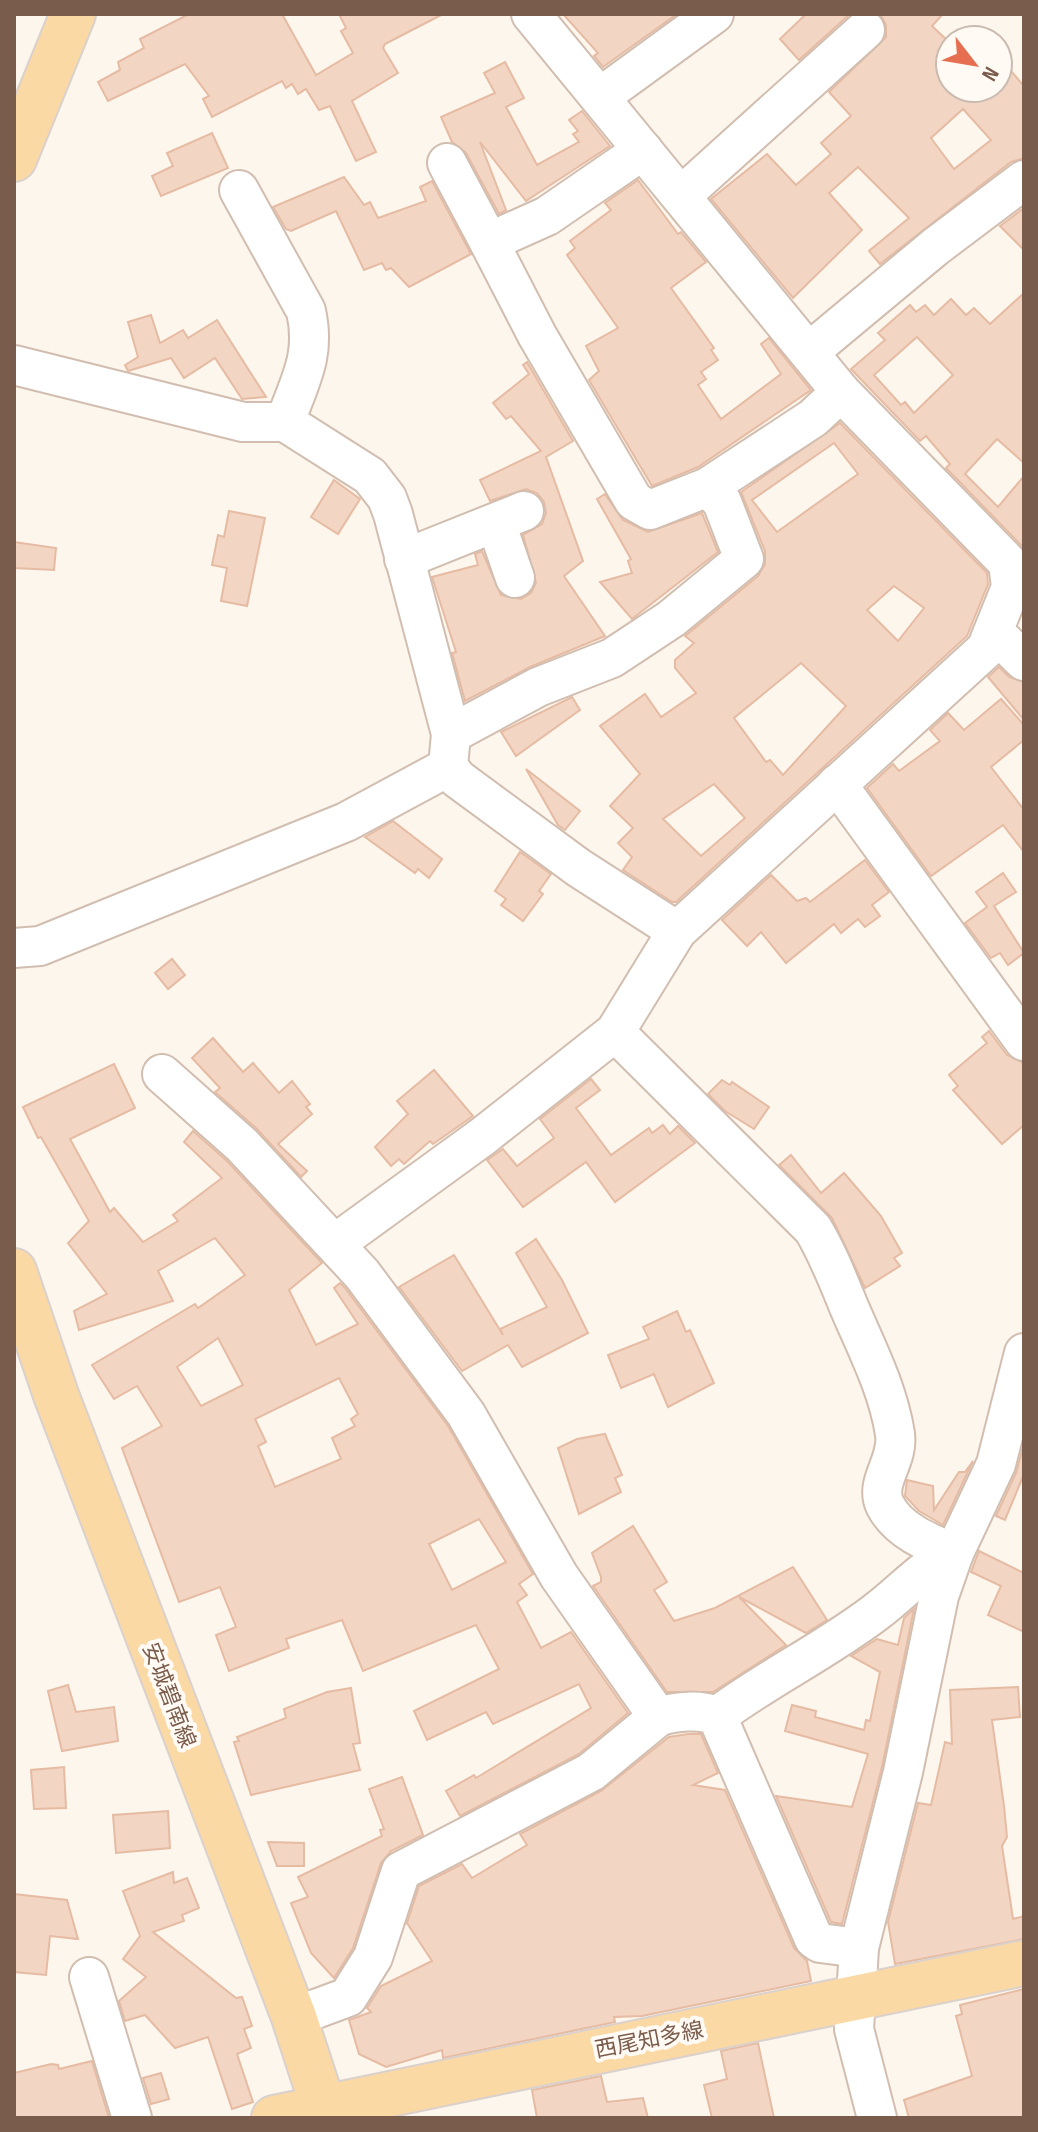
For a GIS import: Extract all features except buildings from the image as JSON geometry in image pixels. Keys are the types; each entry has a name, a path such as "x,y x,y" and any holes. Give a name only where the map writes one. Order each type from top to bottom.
{"main road":[{"path":"14,159 73,14"},
{"name":"安城碧南線","path":"14,1271 56,1395 294,2017 325,2112"},
{"name":"西尾知多線","path":"274,2118 325,2112 1024,1963"}],"street":[{"path":"336,1243 482,1137 615,1032 677,931 975,660 995,633 1011,587 1016,557 841,392 531,14"},
{"path":"600,97 714,14"},
{"path":"681,196 865,30"},
{"path":"489,242 547,216 643,150"},
{"path":"447,163 537,335 634,501 650,510 708,487 813,418 841,392"},
{"path":"809,352 935,247 1024,180"},
{"path":"239,190 306,311 311,333 311,351 285,422"},
{"path":"14,365 243,422 285,422 370,476 387,498 458,779 579,868 677,931"},
{"path":"14,948 40,946 346,822 538,687 612,658 671,619 744,559 722,502 708,487"},
{"path":"404,559 510,517 515,578"},
{"path":"995,633 1024,661"},
{"path":"837,784 1024,1041"},
{"path":"615,1032 813,1229 826,1249 878,1372 890,1413 895,1453 882,1487 885,1504 906,1530 954,1553"},
{"path":"162,1074 242,1145 336,1243 466,1414 559,1576 658,1717"},
{"path":"877,2118 857,2051 859,1948 903,1772 939,1596 954,1553 1014,1425 1024,1353"},
{"path":"717,1716 756,1687 782,1676 877,1612 933,1563 954,1553"},
{"path":"294,2017 348,1997 373,1957 401,1871 591,1772 658,1717 671,1713 709,1713 717,1716 814,1939 820,1943 859,1948"},
{"path":"89,1977 132,2118"}]}
